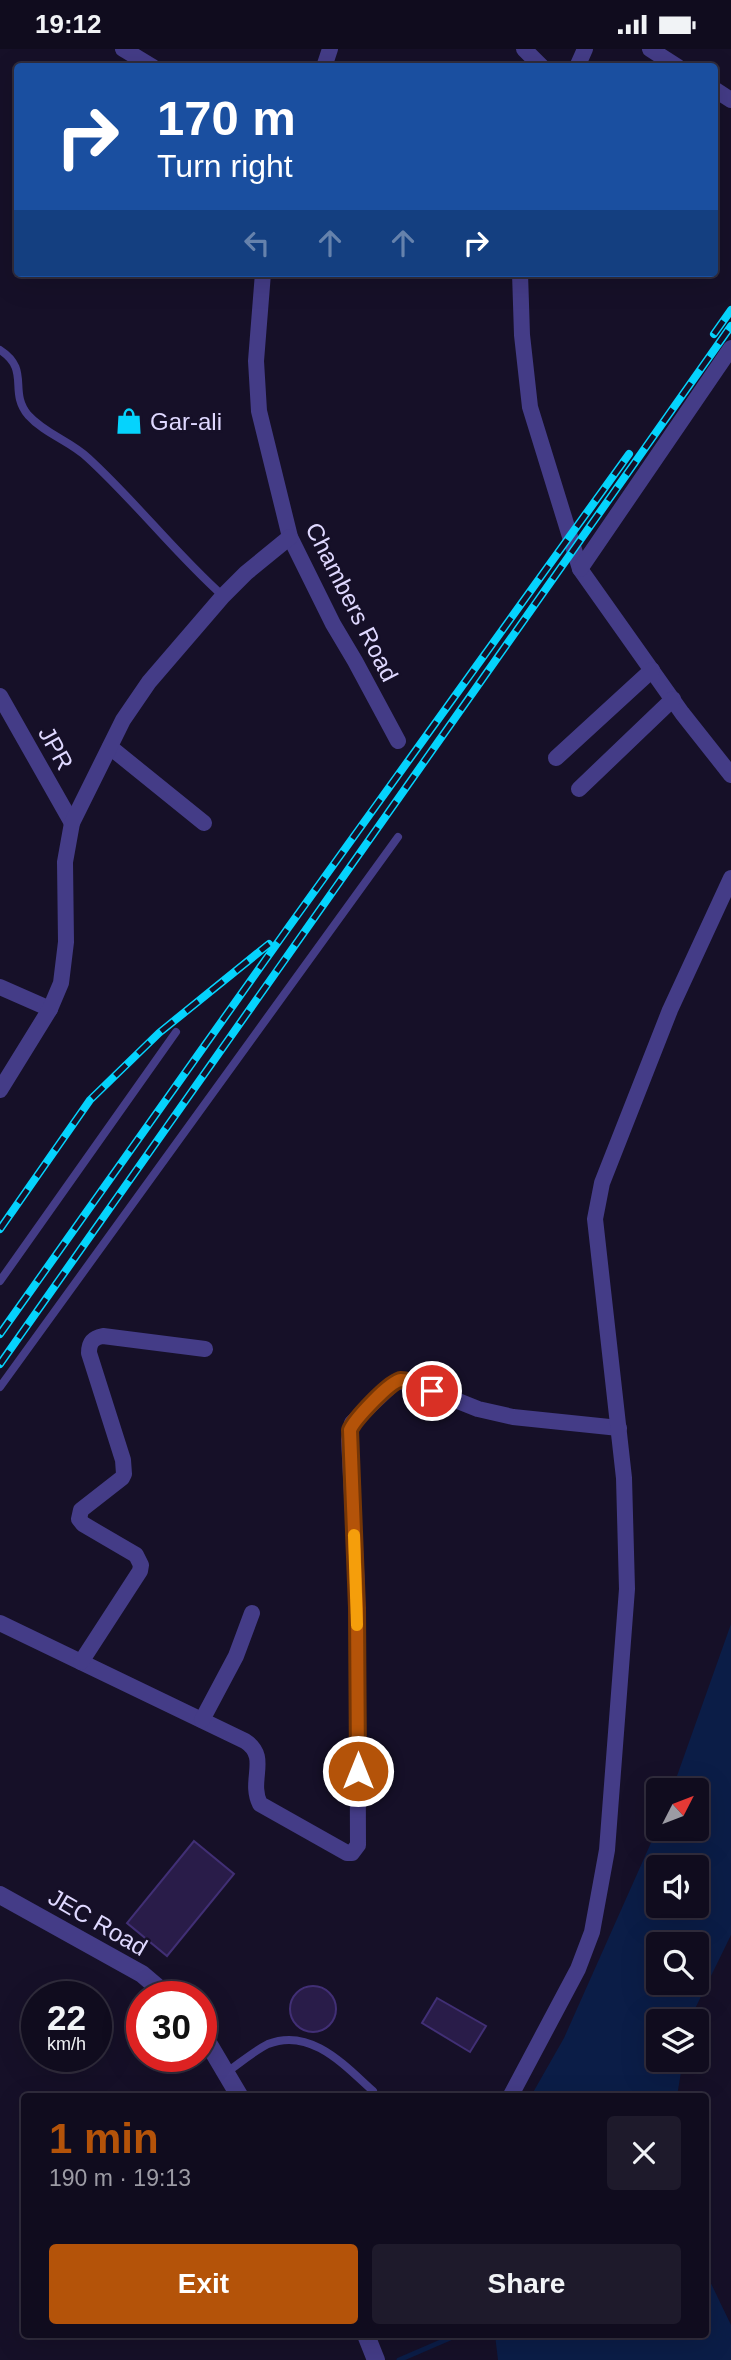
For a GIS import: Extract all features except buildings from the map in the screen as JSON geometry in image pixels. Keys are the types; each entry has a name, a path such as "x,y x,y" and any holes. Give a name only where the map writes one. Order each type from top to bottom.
{"street":[{"path":"122,49 146,63"},
{"path":"524,49 537,63"},
{"path":"650,49 672,63"},
{"name":"Chambers Road","path":"263,277 256,361 259,411 290,537 333,624 398,741"},
{"path":"520,277 522,335 530,407 580,569 731,775"},
{"path":"580,569 731,348"},
{"path":"0,1090 50,1009 61,983 65,960 65,862 72,823 132,705 223,596 290,537"},
{"path":"556,758 652,670"},
{"name":"JPR","path":"0,696 72,823"},
{"path":"579,789 673,699"},
{"path":"110,747 204,824"},
{"path":"512,2093 578,1969 592,1932 607,1850 626,1589 624,1478 595,1219 597,1200 670,1010 731,878"},
{"path":"0,987 50,1009"},
{"path":"81,1662 140,1571 141,1565 136,1555 79,1519 81,1510 124,1474 123,1460 89,1353 89,1345 96,1337 103,1336 205,1349"},
{"path":"0,1623 246,1741 257,1751 259,1757 255,1787 260,1804 347,1853 352,1853 358,1845 358,1699 357,1587 349,1440 352,1423 395,1382 401,1380 478,1409 513,1417 618,1428"},
{"path":"202,1720 234,1662 252,1613"},
{"name":"JEC Road","path":"0,1895 131,1967 149,1981"},
{"path":"217,2056 238,2093"}],"lane":[{"path":"0,350 15,363 18,400 27,413 43,429 86,457 195,571 223,596"},
{"path":"0,1387 398,837"},
{"path":"0,1281 176,1032"},
{"path":"227,2072 265,2046 277,2041 293,2041 322,2047 331,2052 373,2091"}],"water":[{"path":"731,1624 731,1935 709,1980 709,1932 646,1932 646,1995 702,1995 695,2009 646,2009 646,2072 681,2072 678,2093 533,2093 564,2038 652,1841 709,1841 709,1778 676,1778"},
{"path":"709,2279 731,2325 731,2360 498,2360 495,2338 709,2338"}],"waterway":[{"path":"399,2360 450,2338"}],"railway":[{"path":"714,334 731,310"},
{"path":"0,1364 731,326"},
{"path":"0,1334 629,454"},
{"path":"0,1229 90,1100 159,1033 269,944"}],"slow traffic":[{"path":"354,1535 357,1625"}],"place":[{"name":"Gar-ali","path":"129,421"}],"route":[{"path":"358,1771 357,1608 350,1430 357,1417 395,1382 408,1381 432,1391"}]}
